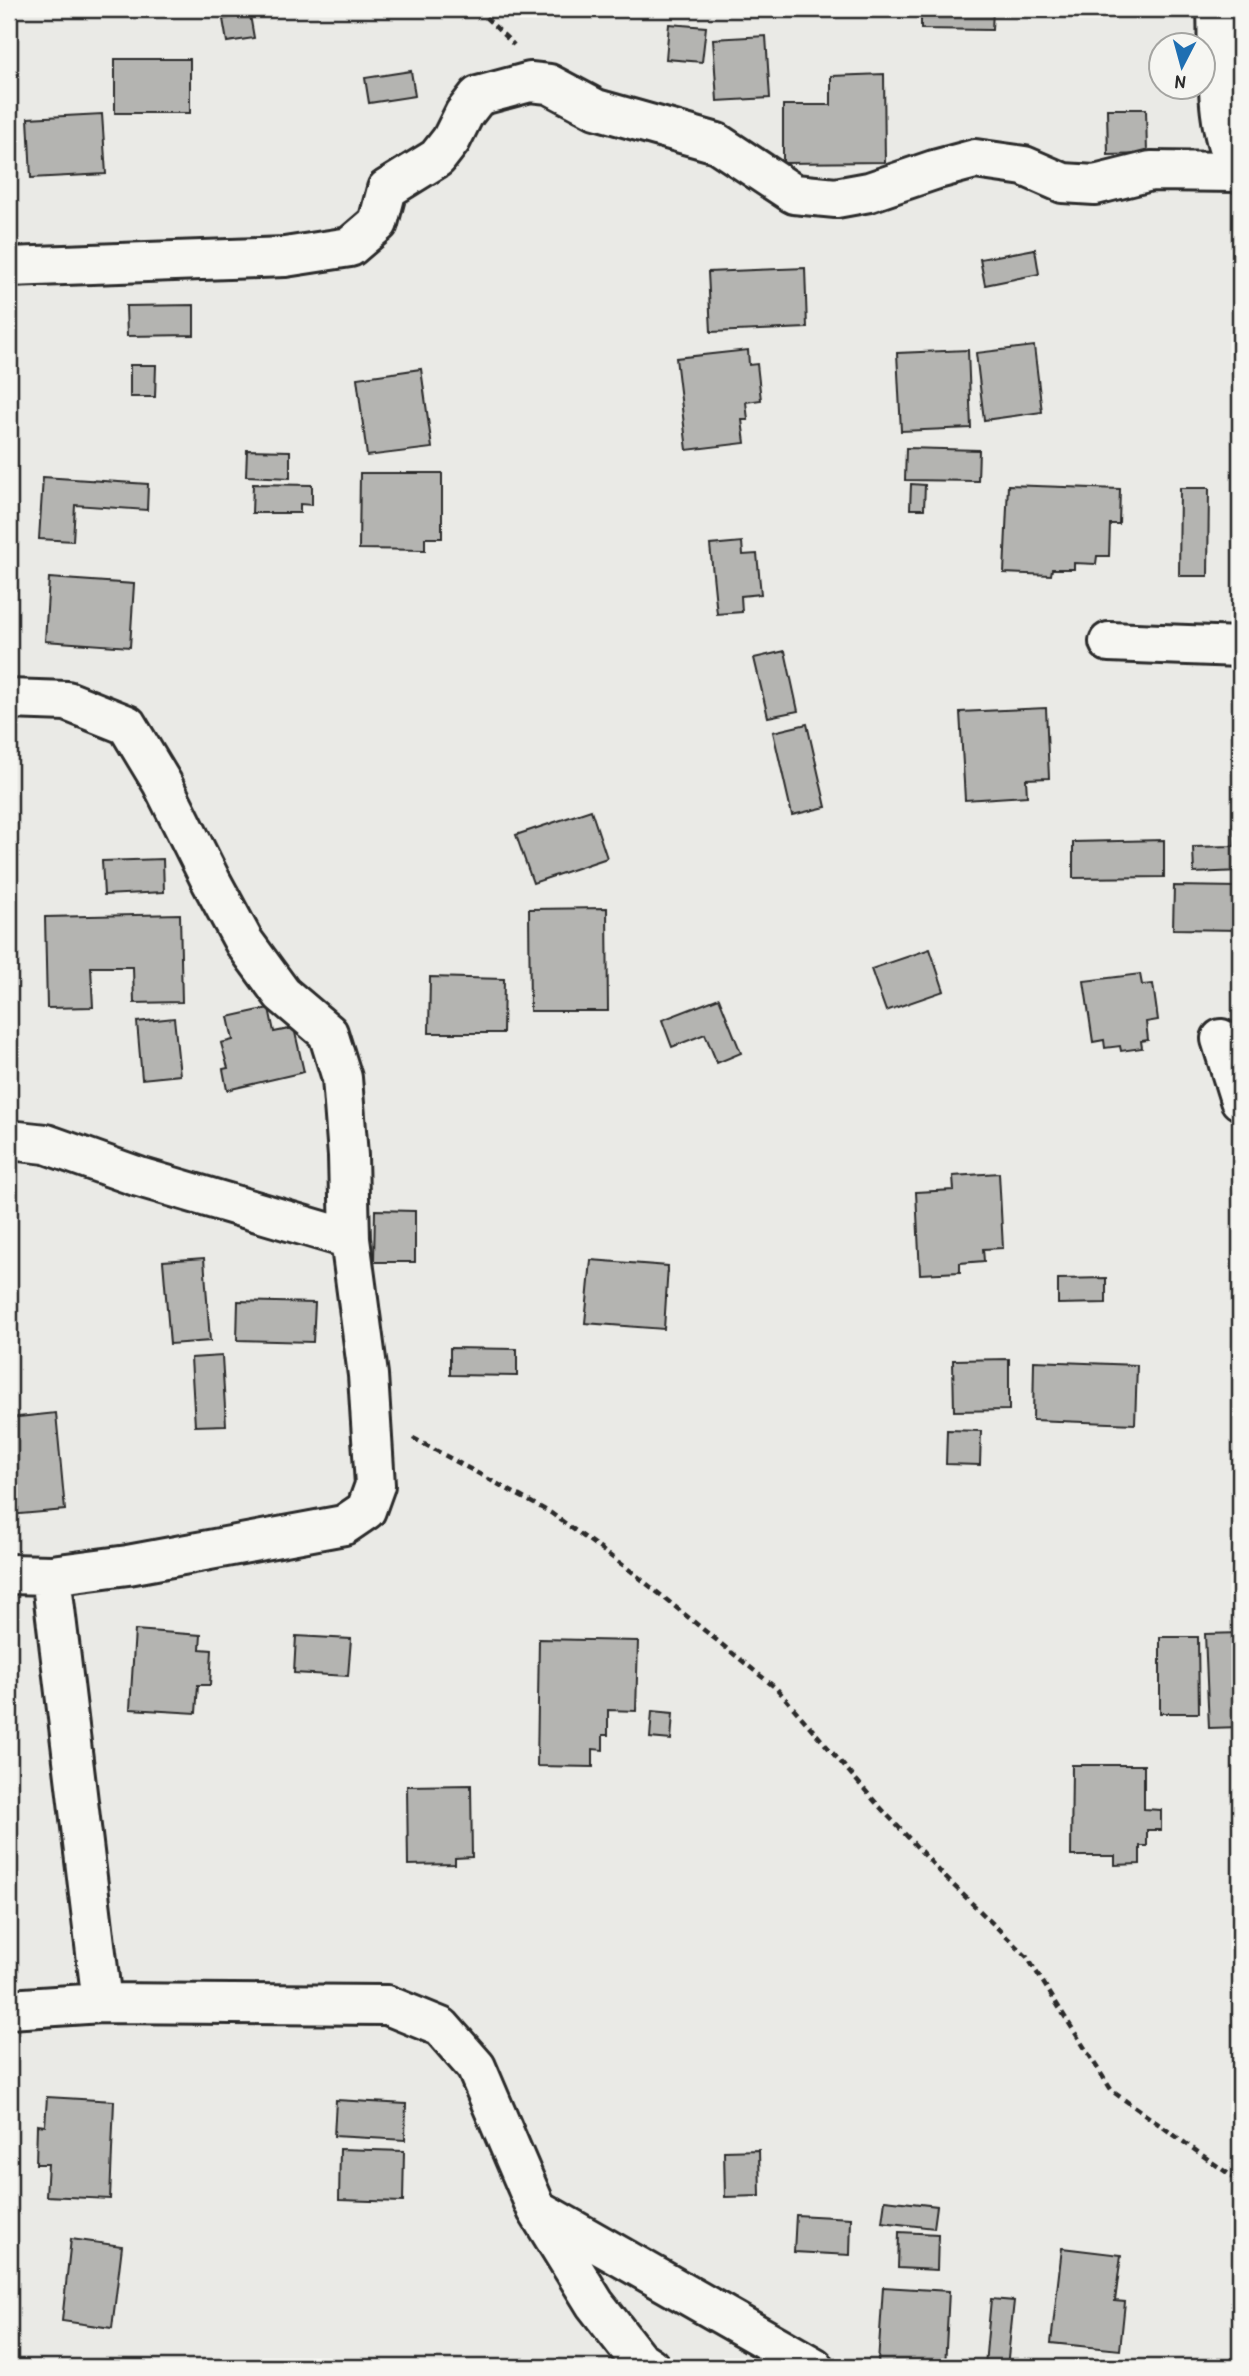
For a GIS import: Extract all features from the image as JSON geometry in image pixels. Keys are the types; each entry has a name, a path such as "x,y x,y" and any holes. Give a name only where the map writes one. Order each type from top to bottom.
{"street":[{"path":"1217,9 1222,122 1230,156 1240,172"},
{"path":"9,267 285,257 349,247 378,223 387,189 437,159 478,96 530,82 549,84 596,109 717,143 794,194 836,198 869,192 975,159 1024,166 1063,183 1095,185 1151,171 1240,172"},
{"path":"1109,642 1240,647"},
{"path":"9,699 67,701 127,725 162,783 244,942 282,994 328,1033 342,1078 350,1238 368,1375 375,1485 366,1510 344,1525 128,1565 51,1575 9,1573"},
{"path":"1221,1039 1240,1100"},
{"path":"9,1140 46,1144 139,1177 350,1238"},
{"path":"51,1575 102,2003"},
{"path":"9,2009 102,2003 387,2005 441,2027 476,2067 537,2210 596,2304 638,2359 650,2367"},
{"path":"537,2210 814,2367"}],"path":[{"path":"371,1415 551,1513 631,1571 777,1689 916,1846 1027,1957 1112,2091 1240,2182"}],"building":[{"path":"921,9 993,9 992,30 921,29"},
{"path":"250,15 254,38 227,42 223,19"},
{"path":"669,24 706,27 702,62 666,59"},
{"path":"766,36 770,98 717,101 713,39"},
{"path":"115,59 190,59 190,113 115,113"},
{"path":"411,71 415,96 369,103 365,78"},
{"path":"884,74 885,162 783,163 783,105 831,105 831,76"},
{"path":"1107,109 1146,109 1147,154 1108,155"},
{"path":"102,114 106,174 31,178 28,118"},
{"path":"1035,249 1039,274 985,285 980,259"},
{"path":"805,268 807,328 711,332 708,272"},
{"path":"194,305 194,335 127,336 126,306"},
{"path":"1034,346 1042,412 984,420 976,353"},
{"path":"748,350 749,365 757,364 761,400 746,402 748,420 742,420 745,443 687,450 676,358"},
{"path":"968,350 971,428 901,431 897,353"},
{"path":"130,365 156,365 155,397 130,397"},
{"path":"421,369 432,448 367,456 357,378"},
{"path":"906,448 979,450 978,481 905,480"},
{"path":"247,450 290,451 290,478 246,476"},
{"path":"360,473 442,473 442,538 425,538 425,550 359,549"},
{"path":"43,477 148,484 147,510 75,505 73,541 39,539"},
{"path":"253,484 312,485 312,505 300,504 300,513 252,513"},
{"path":"911,484 925,485 924,509 910,509"},
{"path":"1008,485 1120,489 1119,524 1110,524 1109,556 1097,556 1096,564 1074,563 1074,569 1052,569 1051,575 1004,573"},
{"path":"1180,488 1209,488 1208,576 1179,576"},
{"path":"9,503 13,503 16,590 9,590"},
{"path":"742,542 743,555 757,554 761,594 741,596 742,612 717,614 710,545"},
{"path":"49,578 134,584 130,647 45,641"},
{"path":"785,651 798,711 768,717 754,658"},
{"path":"1046,708 1049,778 1026,779 1027,796 965,800 960,712"},
{"path":"807,724 826,807 792,815 773,732"},
{"path":"591,810 607,858 533,883 516,835"},
{"path":"1240,822 1240,871 1194,873 1193,847 1234,846 1233,823"},
{"path":"1164,840 1164,877 1073,878 1073,842"},
{"path":"163,859 164,892 104,895 102,861"},
{"path":"1174,886 1240,887 1240,930 1173,929"},
{"path":"607,908 608,1011 530,1011 529,909"},
{"path":"180,914 182,1002 134,1003 133,967 91,967 93,1007 47,1008 45,917"},
{"path":"930,949 944,991 886,1011 871,969"},
{"path":"1140,974 1142,985 1153,984 1158,1020 1146,1022 1148,1040 1141,1041 1142,1048 1121,1051 1120,1046 1105,1048 1104,1040 1093,1042 1084,981"},
{"path":"430,977 504,979 503,1033 429,1033"},
{"path":"719,998 741,1053 717,1063 705,1034 672,1047 662,1020"},
{"path":"269,1008 274,1032 294,1028 304,1072 227,1090 223,1069 228,1068 221,1043 233,1040 228,1017"},
{"path":"174,1018 180,1075 142,1079 137,1022"},
{"path":"999,1173 1003,1248 983,1249 984,1261 960,1263 960,1272 920,1274 916,1192 954,1190 953,1176"},
{"path":"375,1210 415,1211 415,1262 374,1262"},
{"path":"204,1258 210,1341 170,1344 163,1261"},
{"path":"591,1260 668,1266 664,1329 585,1323"},
{"path":"1106,1278 1106,1303 1058,1304 1058,1279"},
{"path":"238,1301 315,1303 313,1342 237,1340"},
{"path":"450,1348 517,1349 517,1376 450,1375"},
{"path":"222,1356 226,1425 195,1426 191,1358"},
{"path":"1009,1359 1009,1410 954,1411 953,1360"},
{"path":"1034,1361 1137,1365 1135,1424 1033,1420"},
{"path":"56,1413 65,1510 9,1515 9,1418"},
{"path":"947,1430 981,1431 980,1465 946,1464"},
{"path":"135,1630 201,1635 200,1649 212,1650 210,1685 198,1685 196,1713 130,1709"},
{"path":"1240,1633 1240,1727 1209,1728 1205,1634"},
{"path":"296,1636 351,1639 348,1676 294,1673"},
{"path":"1160,1637 1198,1637 1199,1713 1160,1713"},
{"path":"539,1639 638,1641 636,1711 608,1710 608,1735 603,1735 603,1750 593,1749 593,1767 537,1766"},
{"path":"652,1711 673,1713 671,1740 650,1738"},
{"path":"1072,1765 1144,1765 1144,1809 1161,1810 1161,1830 1147,1830 1147,1846 1140,1846 1140,1864 1115,1865 1115,1856 1071,1856"},
{"path":"471,1785 472,1857 455,1858 455,1864 408,1865 407,1786"},
{"path":"47,2097 114,2101 110,2199 46,2196 48,2164 36,2164 37,2125 45,2126"},
{"path":"336,2100 406,2104 405,2140 334,2136"},
{"path":"9,2117 13,2118 10,2159 9,2159"},
{"path":"340,2149 404,2151 403,2202 339,2200"},
{"path":"759,2150 760,2196 725,2197 724,2151"},
{"path":"885,2200 937,2206 934,2228 882,2222"},
{"path":"796,2215 851,2218 850,2255 794,2252"},
{"path":"899,2232 938,2234 937,2270 898,2268"},
{"path":"71,2239 122,2246 112,2328 62,2321"},
{"path":"1062,2248 1121,2255 1115,2301 1125,2302 1120,2350 1051,2343"},
{"path":"883,2287 949,2291 945,2367 878,2363"},
{"path":"991,2299 1014,2301 1007,2367 985,2365"}]}
